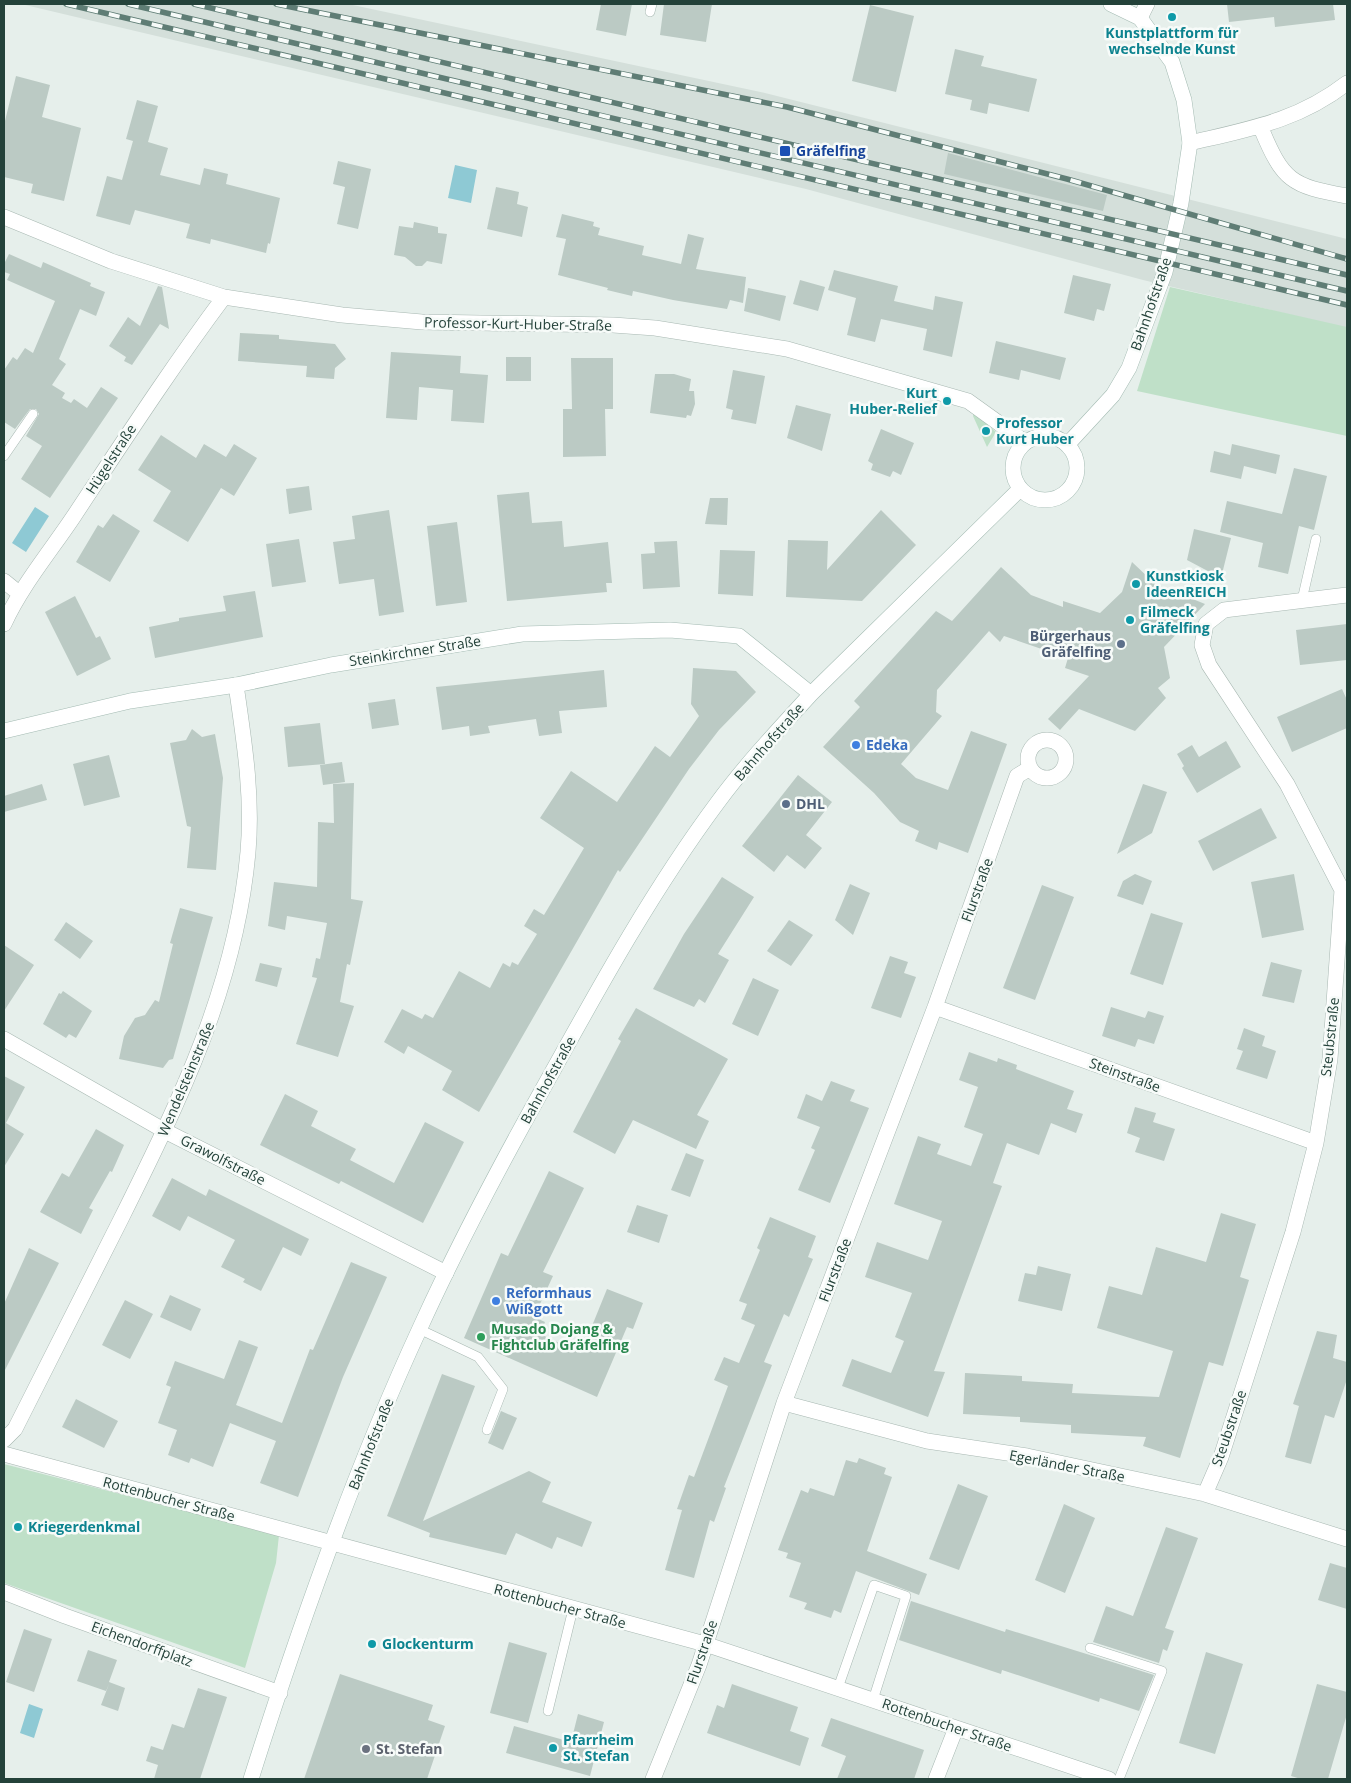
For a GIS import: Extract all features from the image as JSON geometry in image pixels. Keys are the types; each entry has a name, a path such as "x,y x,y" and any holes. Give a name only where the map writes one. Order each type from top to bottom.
{"street":[{"path":"1111,4 1140,18 1147,4"},
{"name":"Bahnhofstraße","path":"1067,445 1113,395 1128,368 1164,272 1181,203 1190,143 1184,100 1172,62 1140,18"},
{"path":"1190,143 1260,128 1278,122 1317,102 1347,83"},
{"path":"1260,128 1273,156 1288,176 1299,185 1347,196"},
{"name":"Professor-Kurt-Huber-Straße","path":"4,217 111,261 224,297 342,315 422,322 613,325 655,328 778,347 968,401 1025,442"},
{"name":"Hügelstraße","path":"4,624 20,594 74,517 136,419 224,297"},
{"path":"1046,436 1057,438 1067,445 1075,458 1077,474 1073,484 1066,492 1056,499 1043,501 1030,497 1020,490 1012,470 1018,450 1025,442 1035,437 1046,436"},
{"name":"Bahnhofstraße","path":"251,1779 332,1545 419,1328 446,1273 561,1056 613,962 660,888 720,800 811,694 1020,490"},
{"path":"4,581 20,594"},
{"path":"1302,600 1347,595"},
{"name":"Steubstraße","path":"1206,1494 1221,1457 1293,1232 1316,1143 1330,1058 1345,890 1288,784 1209,665 1202,645 1206,624 1224,610 1302,600"},
{"name":"Steinkirchner Straße","path":"4,731 130,701 236,685 331,665 522,634 670,630 739,636 811,694"},
{"name":"Wendelsteinstraße","path":"4,1440 15,1429 165,1131 192,1071 217,1003 238,924 248,850 248,764 236,685"},
{"name":"Flurstraße","path":"653,1779 706,1644 784,1403 935,1007 1017,776 1030,768"},
{"name":"Steinstraße","path":"935,1007 1316,1143"},
{"name":"Grawolfstraße","path":"4,1040 165,1131 446,1273"},
{"name":"Egerländer Straße","path":"784,1403 927,1441 1027,1456 1206,1494 1347,1539"},
{"name":"Rottenbucher Straße","path":"4,1454 332,1545 706,1644 1109,1779"},
{"name":"Eichendorffplatz","path":"4,1592 65,1616 280,1693"},
{"path":"936,1779 956,1728"}],"lane":[{"path":"4,456 33,414"},
{"path":"1302,600 1316,539"},
{"path":"419,1328 478,1357 503,1389 487,1430"},
{"path":"838,1688 874,1585 906,1596 873,1700"},
{"path":"548,1711 573,1609"},
{"path":"1090,1648 1162,1671 1119,1779"}],"shaded area":[{"path":"21,4 348,4 765,93 1347,239 1347,328 1143,280 806,189"}],"green space":[{"path":"1170,287 1347,327 1347,436 1137,391"},
{"path":"974,412 996,432 987,447 973,416"},
{"path":"4,1464 279,1535 276,1563 245,1668 4,1583"}],"water":[{"path":"455,165 477,170 471,203 448,198"},
{"path":"35,507 49,516 26,552 12,543"},
{"path":"29,1704 43,1709 34,1738 20,1733"}],"building":[{"path":"601,4 632,4 626,36 596,30"},
{"path":"664,4 712,4 706,42 660,35"},
{"path":"1227,4 1333,4 1335,20 1275,27 1274,17 1229,22"},
{"path":"870,5 914,16 896,92 852,81"},
{"path":"955,49 984,56 981,66 1037,79 1029,112 989,103 987,114 970,110 972,100 945,94"},
{"path":"16,76 50,85 42,117 81,128 64,201 31,193 33,184 4,177 4,125"},
{"path":"137,100 158,106 148,142 168,148 160,175 200,185 204,168 228,174 226,184 280,198 270,244 268,243 266,253 211,239 210,244 186,238 190,224 135,210 130,225 96,216 107,176 122,180 133,141 126,139"},
{"path":"948,153 1107,195 1103,211 944,174"},
{"path":"338,161 371,169 358,229 337,224 345,187 333,184"},
{"path":"496,187 519,192 517,204 528,207 522,237 487,229"},
{"path":"562,214 594,222 593,226 600,228 598,235 644,246 642,255 681,264 688,234 704,238 696,269 746,277 743,303 730,300 727,309 633,291 632,296 558,275 566,239 556,237"},
{"path":"414,222 438,227 438,233 447,234 442,264 427,261 422,266 416,266 405,257 394,255 399,226 413,228"},
{"path":"9,254 41,268 43,262 91,283 90,286 105,292 96,316 80,309 59,359 66,364 52,385 65,393 62,398 71,403 74,399 87,408 101,387 118,398 50,498 21,479 42,446 26,436 39,414 36,409 30,409 15,429 4,422 4,370 13,357 17,360 25,348 33,353 55,301 7,280 10,274 4,272 4,264"},
{"path":"834,270 898,286 894,301 933,310 935,296 963,302 952,357 923,350 927,329 881,319 875,342 847,335 856,298 828,290"},
{"path":"1073,275 1111,284 1104,311 1097,309 1094,321 1064,313"},
{"path":"800,280 825,287 818,311 793,304"},
{"path":"158,286 162,287 169,329 160,324 132,365 124,361 126,357 109,346 128,317 140,326"},
{"path":"748,288 786,296 780,321 744,311"},
{"path":"240,333 279,335 279,339 335,344 346,359 335,368 334,379 306,377 307,366 238,361"},
{"path":"996,341 1066,358 1060,380 1021,370 1019,380 989,373"},
{"path":"391,352 461,356 460,373 488,375 484,423 451,421 453,390 419,387 417,420 386,418"},
{"path":"506,357 531,357 531,381 506,381"},
{"path":"571,358 613,358 613,409 605,409 606,456 563,457 563,409 572,409"},
{"path":"733,370 765,376 756,424 731,419 733,410 726,408"},
{"path":"655,374 674,374 691,379 689,391 694,391 695,404 691,416 687,415 686,418 650,413"},
{"path":"796,405 831,414 822,451 787,438"},
{"path":"881,429 914,443 901,475 893,471 890,477 871,470 873,464 868,461"},
{"path":"161,435 196,458 204,444 226,457 234,444 257,458 234,496 221,488 188,542 153,521 171,491 138,470"},
{"path":"1232,444 1280,455 1276,474 1244,466 1241,479 1210,472 1214,451 1230,455"},
{"path":"1294,468 1327,476 1314,530 1299,526 1288,574 1258,567 1263,543 1220,532 1227,501 1282,514"},
{"path":"309,486 312,510 289,514 286,489"},
{"path":"529,492 532,523 562,521 564,547 608,542 612,583 606,583 607,592 507,601 497,495"},
{"path":"710,498 728,498 727,525 705,524"},
{"path":"389,510 404,612 379,616 374,579 339,584 333,542 355,539 352,516"},
{"path":"881,510 916,545 862,601 786,597 788,540 828,541 827,570"},
{"path":"113,514 140,531 110,582 76,562 98,525 103,528"},
{"path":"457,522 467,602 436,606 427,526"},
{"path":"1194,529 1231,538 1221,578 1187,560"},
{"path":"299,539 306,582 272,587 266,544"},
{"path":"677,541 680,587 643,589 641,554 655,553 654,542"},
{"path":"720,550 755,551 753,596 718,594"},
{"path":"1132,562 1168,596 1173,591 1205,604 1164,647 1170,678 1158,688 1166,698 1135,731 1079,709 1060,730 1048,719 1089,676 1065,668 1068,658 1004,636 1000,642 989,631 937,690 936,712 942,716 901,764 916,778 948,790 971,731 1007,744 968,853 939,842 937,850 915,841 919,831 900,822 874,793 823,747 860,707 854,701 936,611 952,621 1001,567 1031,595 1063,607 1063,601 1100,613 1122,592"},
{"path":"255,591 263,637 155,658 149,627 179,621 179,618 226,611 223,596"},
{"path":"75,596 96,638 100,636 111,659 77,676 45,612"},
{"path":"1347,624 1347,660 1300,665 1296,630"},
{"path":"693,668 736,671 756,692 719,730 689,769 620,872 618,870 479,1112 442,1090 452,1071 408,1046 404,1054 384,1042 402,1009 422,1019 425,1014 433,1018 459,971 490,988 503,963 510,967 512,962 518,965 537,934 524,926 534,909 544,915 584,848 540,818 571,771 617,802 655,746 670,757 699,716 691,704"},
{"path":"604,670 607,707 559,711 562,733 539,736 536,719 488,726 490,733 470,736 469,726 442,730 436,687"},
{"path":"1342,689 1347,700 1347,728 1292,752 1277,717"},
{"path":"395,699 399,725 372,729 368,703"},
{"path":"320,723 325,764 288,767 284,727"},
{"path":"192,729 202,737 215,734 223,778 216,870 187,868 191,827 187,826 170,743 186,740"},
{"path":"1226,741 1241,767 1197,793 1182,768 1184,766 1177,754 1192,745 1199,757"},
{"path":"109,755 120,797 84,806 73,764"},
{"path":"342,762 345,782 323,785 320,765"},
{"path":"798,775 832,802 806,835 822,848 805,869 787,855 774,872 742,846"},
{"path":"354,783 351,899 363,901 350,965 347,964 340,1002 354,1006 338,1057 296,1044 317,978 312,977 316,958 320,959 327,923 287,916 285,930 268,926 274,882 317,887 318,822 334,823 333,784"},
{"path":"42,784 47,800 4,812 4,796"},
{"path":"1143,784 1167,792 1152,833 1117,854"},
{"path":"1261,808 1277,838 1213,871 1198,841"},
{"path":"1135,874 1152,881 1143,905 1117,896 1123,881"},
{"path":"1294,874 1304,930 1262,938 1251,882"},
{"path":"722,877 754,897 718,954 729,960 705,1003 699,999 694,1007 653,989 684,934"},
{"path":"850,884 870,893 853,935 835,920"},
{"path":"1042,885 1074,897 1035,1000 1003,988"},
{"path":"180,908 213,917 173,1059 169,1060 163,1068 119,1059 124,1036 135,1018 145,1015 155,1000 159,1002 173,944 170,943"},
{"path":"1151,913 1183,923 1163,985 1130,974"},
{"path":"789,920 813,935 791,966 767,951"},
{"path":"66,922 93,941 80,959 54,940"},
{"path":"4,945 34,965 4,1011"},
{"path":"890,956 908,962 904,973 916,977 901,1018 871,1008"},
{"path":"1271,962 1302,970 1294,1003 1262,996"},
{"path":"260,963 282,968 277,987 255,981"},
{"path":"753,978 779,990 758,1036 732,1024"},
{"path":"63,991 92,1011 76,1038 69,1034 66,1038 43,1024 59,993 61,994"},
{"path":"1111,1007 1145,1018 1148,1011 1164,1016 1154,1044 1138,1039 1135,1047 1102,1036"},
{"path":"636,1008 728,1059 697,1115 709,1121 696,1149 633,1120 615,1154 573,1132 621,1041 618,1039"},
{"path":"1244,1028 1265,1036 1262,1046 1276,1051 1267,1079 1236,1069 1243,1051 1237,1049"},
{"path":"969,1052 997,1062 998,1058 1017,1065 1016,1069 1074,1091 1067,1109 1083,1114 1076,1133 1051,1123 1039,1155 1007,1143 993,1183 1002,1186 934,1371 945,1372 928,1417 842,1386 852,1359 891,1373 904,1341 895,1337 912,1293 865,1277 877,1242 928,1260 942,1221 894,1204 918,1136 941,1144 937,1154 971,1166 983,1134 964,1127 978,1087 959,1080"},
{"path":"4,1076 25,1087 6,1123 24,1134 4,1167"},
{"path":"831,1081 855,1090 850,1101 869,1108 830,1203 798,1190 815,1150 811,1148 820,1127 797,1118 806,1094 822,1101"},
{"path":"285,1094 318,1111 311,1126 356,1149 350,1160 394,1183 425,1122 464,1142 423,1223 341,1181 339,1184 260,1145"},
{"path":"1135,1107 1156,1113 1153,1122 1175,1129 1164,1161 1135,1152 1140,1138 1127,1133"},
{"path":"96,1129 124,1145 112,1172 110,1171 89,1208 93,1210 81,1234 40,1212 62,1173 69,1177"},
{"path":"686,1153 704,1160 690,1197 671,1190"},
{"path":"549,1171 584,1188 543,1272 553,1276 534,1317 545,1322 540,1334 581,1353 607,1289 643,1303 633,1329 627,1327 597,1397 464,1338 501,1253 508,1256"},
{"path":"172,1178 206,1196 209,1189 309,1239 301,1256 283,1247 261,1291 243,1282 245,1279 221,1267 235,1240 188,1216 180,1231 152,1216"},
{"path":"637,1205 668,1215 659,1243 627,1232"},
{"path":"1221,1213 1256,1224 1240,1277 1249,1280 1223,1366 1209,1362 1180,1458 1143,1446 1146,1437 1071,1433 1071,1425 1020,1422 1020,1417 963,1414 965,1373 1022,1376 1022,1381 1073,1384 1072,1393 1159,1397 1173,1351 1097,1328 1109,1286 1142,1295 1156,1247 1206,1262"},
{"path":"770,1217 816,1236 808,1257 813,1259 789,1317 784,1314 764,1362 772,1365 724,1487 726,1488 714,1522 710,1520 694,1578 665,1570 682,1510 677,1509 689,1475 694,1477 728,1386 714,1380 724,1357 739,1363 755,1325 741,1319 747,1304 739,1301 760,1250 757,1248"},
{"path":"29,1248 59,1263 4,1372 4,1304"},
{"path":"351,1262 387,1277 343,1377 298,1497 260,1483 276,1441 230,1423 213,1467 191,1458 189,1463 168,1455 177,1430 158,1423 171,1387 166,1385 175,1361 224,1379 239,1340 258,1347 236,1405 282,1423 310,1349 313,1350"},
{"path":"1038,1266 1071,1274 1062,1311 1018,1301 1025,1273 1036,1275"},
{"path":"170,1295 201,1309 191,1331 160,1317"},
{"path":"125,1300 153,1314 130,1359 102,1345"},
{"path":"1317,1331 1337,1335 1333,1358 1347,1362 1347,1379 1334,1418 1325,1415 1311,1464 1285,1457 1299,1406 1293,1404"},
{"path":"442,1374 475,1386 423,1521 529,1471 551,1482 542,1502 592,1522 582,1547 557,1537 552,1549 516,1533 506,1555 429,1537 430,1533 387,1516"},
{"path":"76,1399 118,1421 104,1448 62,1427"},
{"path":"501,1411 517,1418 503,1450 488,1443"},
{"path":"859,1458 886,1468 884,1474 892,1477 867,1551 927,1574 919,1595 856,1571 841,1613 834,1610 831,1618 804,1609 807,1603 789,1597 801,1563 786,1558 788,1553 778,1550 801,1490 808,1493 810,1488 834,1496 846,1460 857,1463"},
{"path":"958,1484 988,1496 959,1570 929,1559"},
{"path":"1064,1504 1095,1518 1065,1593 1035,1580"},
{"path":"1166,1527 1198,1538 1165,1628 1174,1631 1167,1651 1163,1649 1159,1663 1093,1642 1106,1606 1133,1616"},
{"path":"1330,1563 1347,1568 1347,1609 1318,1600"},
{"path":"911,1601 1005,1632 1006,1629 1154,1675 1139,1711 1100,1698 1099,1702 1002,1670 1001,1674 899,1640"},
{"path":"24,1629 52,1639 34,1692 6,1682"},
{"path":"509,1642 547,1653 528,1723 490,1713"},
{"path":"88,1650 117,1660 109,1682 125,1688 118,1711 101,1705 109,1684 106,1691 77,1681"},
{"path":"1206,1652 1243,1664 1215,1754 1179,1743"},
{"name":"St. Stefan","path":"340,1674 433,1705 428,1720 445,1726 427,1779 304,1779"},
{"path":"732,1684 798,1707 790,1731 809,1738 800,1766 707,1733 717,1705 724,1708"},
{"path":"1317,1684 1347,1692 1347,1714 1328,1779 1301,1779 1291,1776"},
{"path":"198,1688 227,1697 200,1779 154,1779 158,1765 146,1761 151,1746 163,1750 172,1724 184,1728"},
{"name":"Pfarrheim St. Stefan","path":"578,1714 604,1722 590,1776 506,1753 514,1726 571,1742"},
{"path":"831,1718 924,1750 914,1779 837,1779 846,1756 821,1746"}],"railway":[{"path":"66,4 1347,305"},
{"path":"128,4 1347,291"},
{"path":"194,4 1347,275"},
{"path":"276,4 787,107 1067,179 1347,259"}],"place":[{"name":"Kunstplattform für wechselnde Kunst","path":"1172,17"},
{"name":"Gräfelfing","path":"785,151"},
{"name":"Kurt Huber-Relief","path":"947,401"},
{"name":"Professor Kurt Huber","path":"986,431"},
{"name":"Kunstkiosk IdeenREICH","path":"1136,584"},
{"name":"Filmeck Gräfelfing","path":"1130,620"},
{"name":"Bürgerhaus Gräfelfing","path":"1121,644"},
{"name":"Edeka","path":"856,745"},
{"name":"DHL","path":"786,804"},
{"name":"Reformhaus Wißgott","path":"496,1301"},
{"name":"Musado Dojang & Fightclub Gräfelfing","path":"481,1337"},
{"name":"Kriegerdenkmal","path":"18,1527"},
{"name":"Glockenturm","path":"372,1644"},
{"name":"Pfarrheim St. Stefan","path":"553,1748"},
{"name":"St. Stefan","path":"366,1749"}]}
